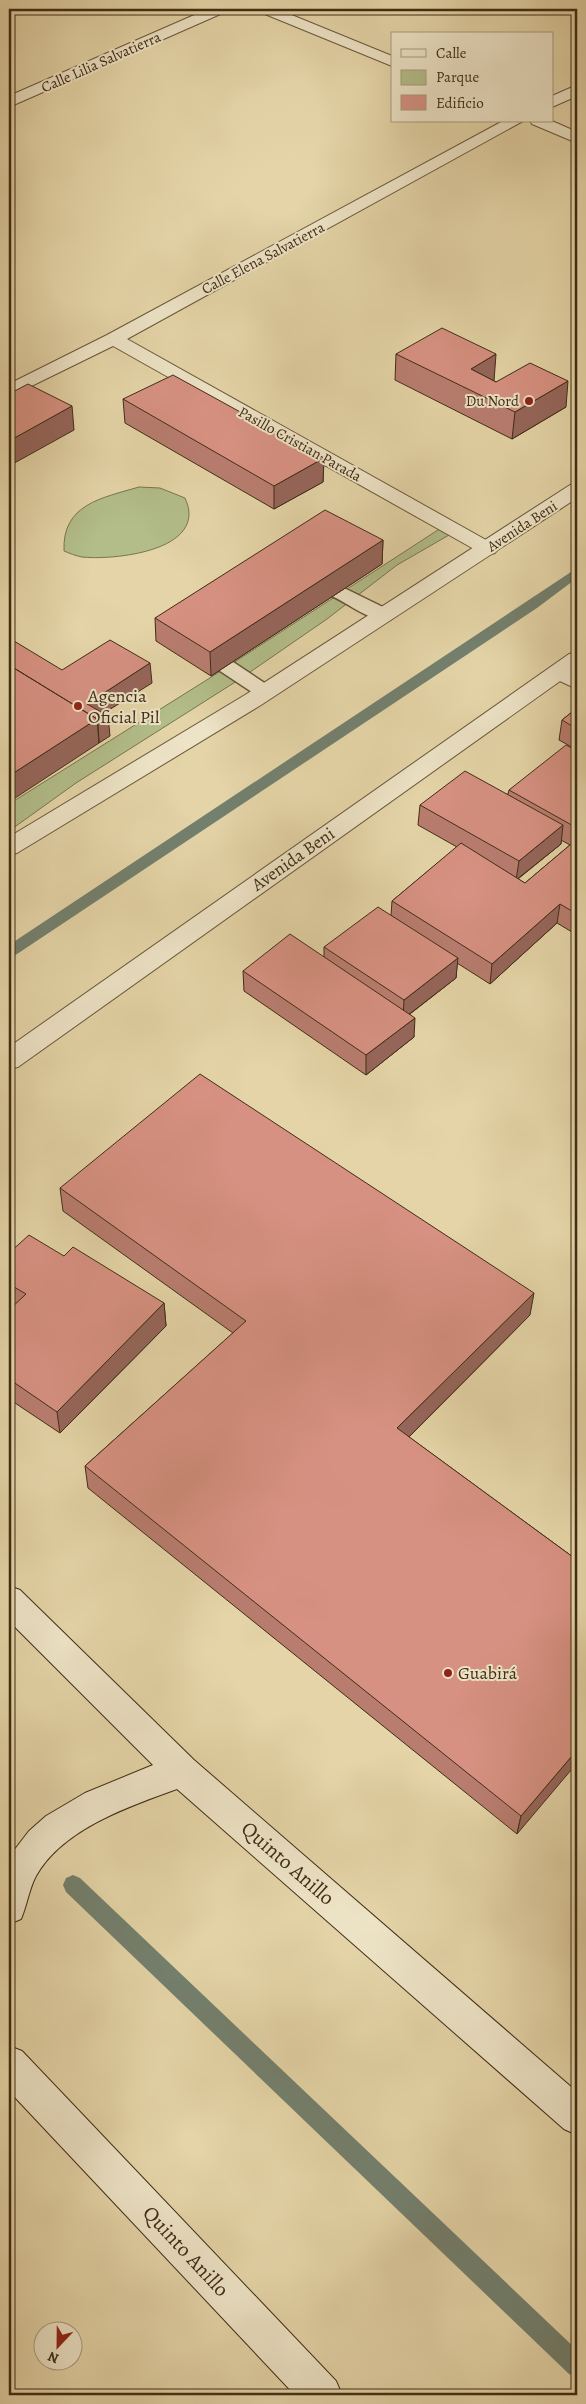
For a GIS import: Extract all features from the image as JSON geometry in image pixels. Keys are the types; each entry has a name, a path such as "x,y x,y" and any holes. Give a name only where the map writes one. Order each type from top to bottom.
{"street":[{"name":"Calle Lilia Salvatierra","path":"9,102 220,9"},
{"path":"264,9 391,61"},
{"path":"554,101 577,90"},
{"name":"Calle Elena Salvatierra","path":"9,391 113,339 513,122"},
{"path":"540,122 577,138"},
{"name":"Pasillo Cristian Parada","path":"113,339 488,549"},
{"name":"Avenida Beni","path":"9,847 259,696 488,549 577,489"},
{"name":"Avenida Beni","path":"9,1060 33,1041 571,671"},
{"path":"9,868 159,776 259,696"},
{"path":"9,1054 33,1041"},
{"name":"Quinto Anillo","path":"9,1600 182,1771 577,2116"},
{"path":"9,1907 25,1861 61,1824 106,1799 182,1771"},
{"name":"Quinto Anillo","path":"9,2066 322,2395"}],"lane":[{"path":"289,592 312,586 335,591 384,615"},
{"path":"230,627 212,646 218,661 259,696"}],"green space":[{"path":"139,487 160,488 185,498 189,513 186,526 177,537 163,545 128,555 95,558 82,557 64,551 65,535 77,513 87,505 98,500"},
{"path":"441,528 449,535 397,565 327,619 240,679 76,783 9,831 9,804 213,676"}],"building":[{"path":"442,328 496,354 471,369 496,382 530,363 568,381 515,412 396,354"},
{"path":"173,375 324,458 274,486 123,399"},
{"path":"28,384 72,406 9,441 9,394"},
{"path":"325,510 383,540 210,652 155,618"},
{"path":"9,638 62,670 110,640 150,663 87,704 108,716 98,723 97,719 9,665"},
{"path":"9,665 97,719 9,776"},
{"path":"577,708 577,729 562,720"},
{"path":"566,745 577,751 577,828 509,790"},
{"path":"465,771 563,825 519,861 420,805"},
{"path":"577,839 577,914 560,904 492,964 392,901 461,843 525,883"},
{"path":"378,907 458,958 404,1000 324,947"},
{"path":"290,934 415,1018 366,1055 243,971"},
{"path":"200,1074 534,1293 397,1428 577,1560 577,1750 521,1816 85,1466 246,1321 60,1188"},
{"path":"29,1235 64,1256 73,1247 164,1303 57,1412 9,1379 9,1310 26,1294 9,1284 9,1253"}],"waterway":[{"path":"9,952 533,605 577,572"},
{"path":"73,1885 577,2366"}],"place":[{"name":"Du Nord","path":"529,401"},
{"name":"Agencia Oficial Pil","path":"78,706"},
{"name":"Guabirá","path":"448,1673"}]}
